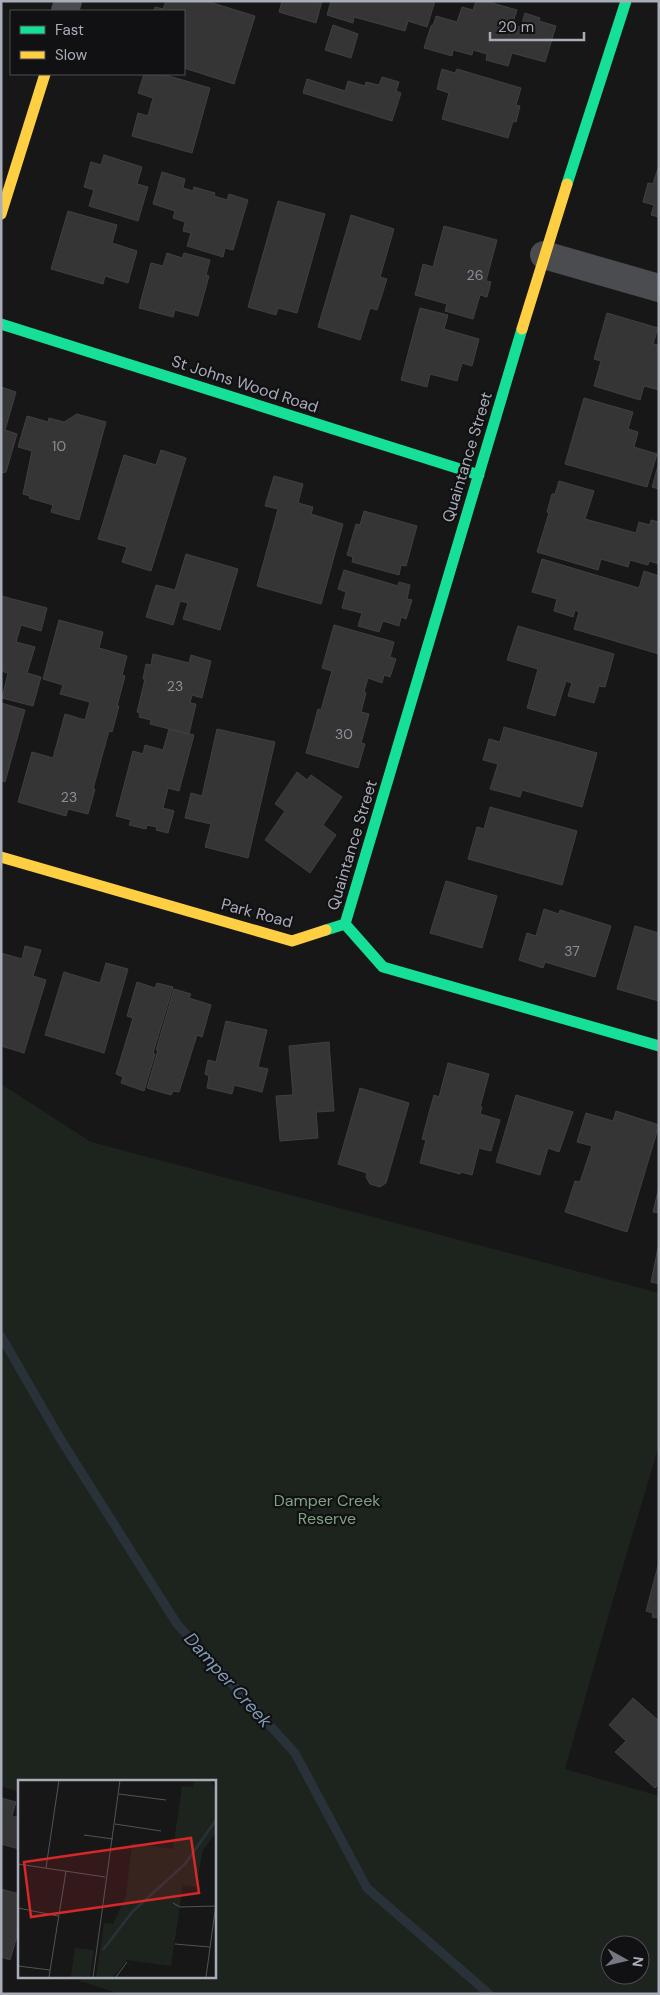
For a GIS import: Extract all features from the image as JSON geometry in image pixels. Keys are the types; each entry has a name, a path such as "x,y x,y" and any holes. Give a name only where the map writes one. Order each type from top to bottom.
{"street":[{"name":"Quaintance Street","path":"345,924 544,255 626,1"},
{"path":"1,214 45,75"},
{"path":"544,255 659,288"},
{"name":"St Johns Wood Road","path":"1,324 478,475"},
{"name":"Park Road","path":"1,857 292,941 345,924"},
{"path":"345,924 383,967 659,1046"}],"green space":[{"name":"Damper Creek Reserve","path":"1,1084 91,1142 659,1293 659,1445 565,1769 659,1796 659,1994 120,1994 80,1981 81,1978 215,1978 215,1780 18,1780 18,1792 1,1786"}],"building":[{"path":"166,1 206,1 255,16 234,84 185,68 185,10 154,10 155,7 163,9"},
{"path":"282,1 322,1 316,23 279,12"},
{"path":"331,1 435,1 427,27 408,21 405,31 354,17 353,23 327,15"},
{"path":"476,1 485,1 517,10 512,25 521,27 525,13 540,18 539,21 556,26 545,62 512,53 508,66 486,60 487,54 473,50 472,55 453,50 452,56 424,48 436,16 457,22 462,7 473,10"},
{"path":"333,25 358,34 351,58 325,50"},
{"path":"442,69 455,73 457,69 521,88 516,105 520,106 516,122 513,121 508,138 442,119 449,93 437,89"},
{"path":"144,75 165,75 210,88 192,153 132,136 138,113 148,116 153,98 138,93"},
{"path":"382,77 399,82 396,91 401,93 392,121 303,93 307,79 345,91 348,81 365,86 366,82 379,85"},
{"path":"104,155 142,167 137,184 148,187 138,221 89,206 94,190 84,187 91,162 101,165"},
{"path":"659,165 659,217 651,215 654,205 643,202 648,183 653,184"},
{"path":"162,172 185,179 183,188 193,191 194,187 215,193 214,196 227,200 229,194 248,200 233,250 225,248 223,257 187,246 191,233 183,231 185,222 173,218 175,211 153,204"},
{"path":"278,201 325,214 297,313 278,308 276,315 248,307"},
{"path":"68,211 117,225 112,243 137,251 128,283 105,276 103,284 51,269"},
{"path":"351,215 394,229 380,277 387,279 377,310 370,308 360,340 318,327"},
{"path":"444,226 497,240 486,281 491,282 487,297 480,295 473,319 445,311 447,304 415,295 423,264 433,267"},
{"path":"167,253 182,258 184,253 210,260 206,275 209,276 198,316 175,310 173,317 139,308 151,263 163,266"},
{"path":"420,308 448,315 444,329 479,339 472,366 462,363 457,381 430,374 427,387 401,380"},
{"path":"607,313 658,328 653,344 659,345 659,390 644,386 640,400 594,386 601,361 594,359"},
{"path":"1,387 16,392 5,430 17,434 6,472 1,473"},
{"path":"584,398 633,412 628,429 638,432 634,447 657,454 647,487 565,464"},
{"path":"77,414 106,422 79,520 51,512 53,505 29,498 30,496 23,494 32,451 18,447 27,416 48,422 49,418 64,422"},
{"path":"161,450 186,458 151,571 122,562 127,547 98,539 124,455 156,465"},
{"path":"659,462 659,489 652,487"},
{"path":"274,476 303,484 298,503 313,507 311,514 343,524 321,604 257,586 278,509 265,506"},
{"path":"559,481 594,491 585,519 636,533 639,522 650,525 651,520 659,522 659,564 649,561 648,565 630,560 628,567 601,559 598,570 537,552 549,513 547,512 552,494 555,494"},
{"path":"364,511 417,526 406,566 401,565 399,575 352,562 353,557 347,555 356,524 360,525"},
{"path":"186,554 238,569 220,630 183,619 188,603 180,601 173,625 146,617 156,585 175,590"},
{"path":"542,559 639,588 644,571 659,576 659,654 574,629 579,612 575,610 573,617 554,611 557,599 532,592"},
{"path":"344,570 398,586 399,582 410,585 407,599 412,600 406,619 401,617 399,626 383,621 379,632 358,626 362,613 342,608 346,592 338,589"},
{"path":"1,596 47,608 41,631 21,625 16,642 35,647 27,673 41,677 33,706 2,698 8,673 1,671"},
{"path":"59,620 103,632 99,648 127,656 122,675 125,676 117,706 119,706 112,732 109,731 88,814 68,809 66,816 18,802 32,752 53,758 65,714 85,720 90,702 60,694 63,685 43,679"},
{"path":"334,625 394,642 390,657 396,659 390,677 384,675 382,683 368,678 364,692 366,693 361,712 369,714 361,743 365,744 358,768 306,753 318,709 321,710 332,671 322,668"},
{"path":"518,626 614,654 605,687 599,686 594,703 568,696 572,683 566,681 555,716 527,708 538,669 507,660"},
{"path":"153,654 189,663 191,655 211,661 202,698 192,695 190,703 196,704 189,734 150,724 151,720 139,717 140,713 137,712 145,679 143,679 146,664 151,665"},
{"path":"1,703 25,710 5,782 1,780"},
{"path":"504,727 597,753 582,807 522,790 520,797 490,789 498,764 483,760 489,739 500,742"},
{"path":"169,729 194,735 179,791 168,788 163,808 174,811 168,833 156,830 157,827 147,825 146,829 129,825 131,820 116,816 133,751 143,754 145,745 163,750"},
{"path":"217,729 275,742 248,858 205,847 211,824 185,818 191,793 202,796"},
{"path":"297,772 307,780 311,775 342,797 323,825 336,835 310,873 265,840 285,811 275,804"},
{"path":"490,807 577,831 562,885 468,859 477,827 484,829"},
{"path":"446,881 497,896 482,948 430,933"},
{"path":"544,909 559,914 560,910 611,926 595,977 545,962 543,968 519,960 527,933 536,936"},
{"path":"635,926 659,933 659,1001 617,989"},
{"path":"25,946 41,950 33,976 46,980 24,1053 1,1046 1,953 22,959"},
{"path":"106,963 128,969 104,1053 45,1035 64,972 100,983"},
{"path":"137,982 155,988 157,983 173,987 153,1053 155,1054 144,1091 121,1083 123,1077 116,1074 133,1018 127,1016"},
{"path":"174,989 191,994 189,998 211,1005 202,1037 197,1035 179,1092 173,1091 171,1095 147,1088"},
{"path":"226,1021 267,1030 258,1067 268,1069 262,1092 234,1085 232,1094 207,1088 209,1076 205,1074 208,1060 216,1062"},
{"path":"329,1042 334,1111 316,1112 318,1138 280,1141 276,1096 293,1095 289,1046"},
{"path":"448,1063 489,1074 480,1107 482,1107 480,1114 500,1120 491,1151 479,1148 472,1175 461,1172 460,1174 420,1163 426,1140 422,1139 434,1095 439,1097"},
{"path":"360,1088 409,1103 386,1183 380,1187 370,1184 366,1177 367,1173 338,1164"},
{"path":"516,1095 573,1112 559,1152 548,1148 540,1175 496,1162"},
{"path":"616,1111 659,1125 627,1232 565,1212 575,1181 580,1182 592,1146 577,1142 586,1113 613,1121"},
{"path":"659,1187 659,1213 653,1212"},
{"path":"659,1243 659,1284 651,1282"},
{"path":"659,1562 659,1618 652,1617 653,1613 646,1611"},
{"path":"633,1698 659,1721 659,1784 655,1788 615,1752 626,1741 609,1725"},
{"path":"1,1798 16,1802 12,1816 18,1818 18,1849 1,1844"},
{"path":"1,1889 18,1894 18,1932 10,1960 1,1957"}],"waterway":[{"name":"Damper Creek","path":"1,1336 61,1440 177,1624 295,1753 367,1888 489,1994"}],"traffic: fast":[{"path":"567,184 626,1"},
{"path":"1,324 479,475"},
{"path":"345,924 522,329"},
{"path":"326,930 345,924 383,967 659,1046"}],"traffic: slow":[{"path":"1,214 45,75"},
{"path":"522,329 567,184"},
{"path":"1,857 292,941 326,930"}]}
